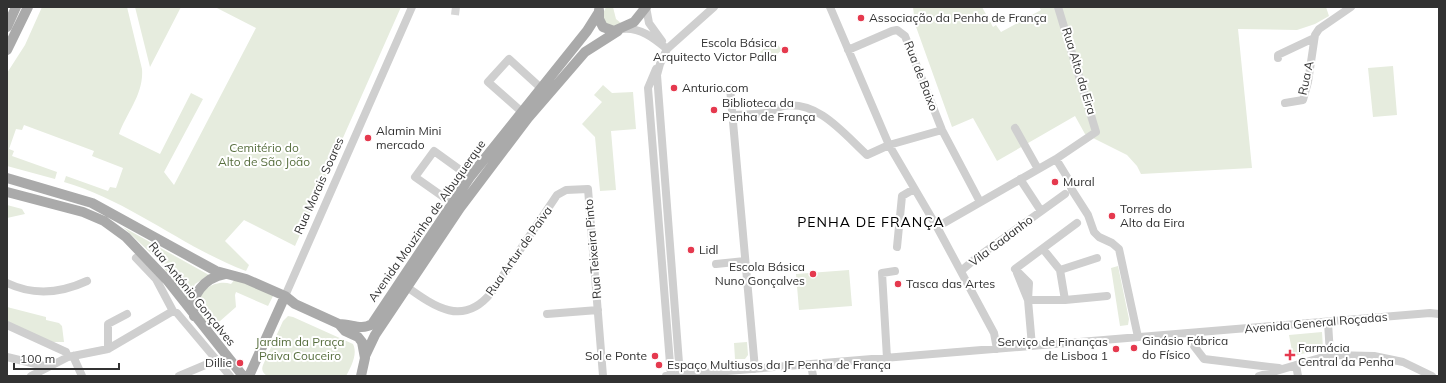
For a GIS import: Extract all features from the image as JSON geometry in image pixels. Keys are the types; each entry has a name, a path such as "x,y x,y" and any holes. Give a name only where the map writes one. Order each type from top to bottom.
{"main road":[{"path":"7,27 16,7"},
{"path":"7,50 28,7"},
{"name":"Avenida Mouzinho de Albuquerque","path":"545,91 585,52 634,22 646,7"},
{"path":"600,8 598,19 603,28 607,30 620,30"},
{"name":"Avenida Mouzinho de Albuquerque","path":"361,376 365,356 403,285 475,180 545,91 587,31 600,8"},
{"name":"Rua António Gonçalves","path":"7,178 92,203 216,271 240,276 285,296 295,304 340,324"},
{"name":"Rua António Gonçalves","path":"7,192 83,212 112,226 126,237 152,263 243,376"},
{"path":"194,316 193,304 200,288 213,278 229,274"},
{"name":"Avenida Mouzinho de Albuquerque","path":"340,324 365,328 372,324 403,285"},
{"name":"Rua Morais Soares","path":"249,376 285,296"},
{"path":"340,324 345,331 361,339 365,356"}],"street":[{"name":"Rua Morais Soares","path":"285,296 412,7"},
{"path":"646,7 649,23 667,48"},
{"path":"671,376 648,88 667,48 714,7"},
{"path":"830,7 889,145 937,227 994,333 997,349"},
{"name":"Rua Alto da Eira","path":"1056,158 1094,135 1096,132 1058,7"},
{"path":"1278,58 1278,55 1314,38 1319,29 1352,7"},
{"path":"620,30 640,31 654,38 667,48"},
{"name":"Rua de Baixo","path":"848,50 892,31 902,32 909,43 942,130"},
{"name":"Rua A","path":"1284,103 1303,100 1308,82 1314,38"},
{"path":"525,115 488,82 509,59 545,91"},
{"path":"661,61 657,83 680,376"},
{"path":"730,88 755,369"},
{"path":"733,115 769,112 782,106 799,105 810,108 822,115 867,155 889,145 942,130 980,202"},
{"path":"1014,128 1038,169"},
{"path":"653,144 662,143"},
{"path":"456,206 415,177 434,151 475,180"},
{"path":"937,227 1056,158 1067,177 1072,190 1088,215 1094,232 1099,237 1112,243 1119,249 1138,337"},
{"name":"Vila Gadanho","path":"1020,179 1041,211"},
{"name":"Rua Artur de Paiva","path":"403,285 434,306 445,310 462,311 478,305 491,293 557,195 566,190 588,189"},
{"name":"Rua Teixeira Pinto","path":"588,189 603,376"},
{"path":"897,248 902,196 914,189"},
{"name":"Vila Gadanho","path":"961,271 975,259 1065,194"},
{"path":"1032,346 1028,300 1015,269 1078,223"},
{"path":"1043,249 1060,270 1064,300"},
{"path":"136,258 156,279 173,311 177,313 230,376"},
{"path":"1060,270 1097,258"},
{"path":"716,264 745,261"},
{"path":"662,265 671,265"},
{"path":"887,358 882,273 895,271"},
{"path":"7,283 24,290 47,292 66,289 87,281"},
{"path":"1028,300 1064,300 1107,296"},
{"path":"1435,314 1439,307"},
{"name":"Rua Teixeira Pinto","path":"547,314 598,310"},
{"path":"31,376 45,368 71,357 108,349 173,311"},
{"path":"108,349 108,324 127,314"},
{"name":"Avenida General Roçadas","path":"666,376 1435,314"},
{"path":"1328,322 1330,355"},
{"path":"7,325 66,352 71,357 82,376"},
{"path":"1194,346 1204,359 1282,368"},
{"path":"1259,376 1330,355 1374,356 1403,362 1431,376 1439,371"},
{"path":"7,357 44,366 45,368"},
{"path":"179,376 217,360"},
{"path":"811,364 813,376"},
{"path":"1296,365 1298,376"}],"green space":[{"name":"Cemitério do Alto de São João","path":"42,7 127,7 142,69 142,78 138,95 119,134 160,154 191,93 203,99 164,172 174,185 256,28 215,7 401,7 295,246 244,220 225,241 249,265 246,271 200,250 112,201 64,182 66,176 108,191 110,187 116,188 123,168 92,156 94,151 24,125 22,130 16,129 9,149 14,151 12,156 57,172 55,179 7,166 7,73 25,45"},
{"path":"135,7 181,7 150,67"},
{"path":"606,7 613,7 616,19 622,24 616,27 607,27 602,16"},
{"path":"913,7 982,7 993,27 996,25 1001,32 1041,10 1039,7 1326,7 1329,16 1315,24 1297,30 1238,29 1252,168 1141,174 1137,166 1127,155 1085,134 1075,116 997,161 973,118 952,127 915,24"},
{"path":"774,40 782,50 768,62 760,52"},
{"path":"1393,66 1397,115 1373,117 1368,68"},
{"path":"603,85 612,93 633,92 636,129 611,131 616,190 600,191 595,137 582,124 602,102 594,95"},
{"path":"7,205 22,209 25,214 7,218"},
{"path":"123,227 209,275 195,284 188,299 156,258"},
{"path":"1118,266 1129,319 1128,325 1120,326 1111,268"},
{"path":"849,270 852,306 799,310 796,274"},
{"path":"236,278 274,294 268,306 236,292 236,307 211,329 200,313 200,297 203,292 213,285 219,283 231,284"},
{"path":"7,307 46,317 46,320 59,323 62,326 64,342 51,342 7,323"},
{"name":"Jardim da Praça Paiva Couceiro","path":"288,316 353,344 355,352 352,365 346,376 268,376 263,372 262,367 283,321"},
{"path":"1322,332 1323,349 1293,356 1289,335"},
{"path":"747,342 748,355 745,359 735,359 734,343"}],"tunnel":[{"path":"455,15 456,7"}],"place":[{"name":"Associação da Penha de França","path":"861,18"},
{"name":"Escola Básica Arquitecto Victor Palla","path":"785,50"},
{"name":"Anturio.com","path":"674,88"},
{"name":"Biblioteca da Penha de França","path":"714,110"},
{"name":"Alamin Mini mercado","path":"368,138"},
{"name":"Mural","path":"1055,182"},
{"name":"Torres do Alto da Eira","path":"1112,216"},
{"name":"Lidl","path":"691,250"},
{"name":"Escola Básica Nuno Gonçalves","path":"813,274"},
{"name":"Tasca das Artes","path":"898,284"},
{"name":"Ginásio Fábrica do Físico","path":"1134,348"},
{"name":"Serviço de Finanças de Lisboa 1","path":"1116,349"},
{"name":"Farmácia Central da Penha","path":"1290,355"},
{"name":"Sol e Ponte","path":"655,356"},
{"name":"Dillie","path":"240,363"},
{"name":"Espaço Multiusos da JF Penha de França","path":"659,365"}],"district":[{"name":"PENHA DE FRANÇA","path":"871,222"}]}
